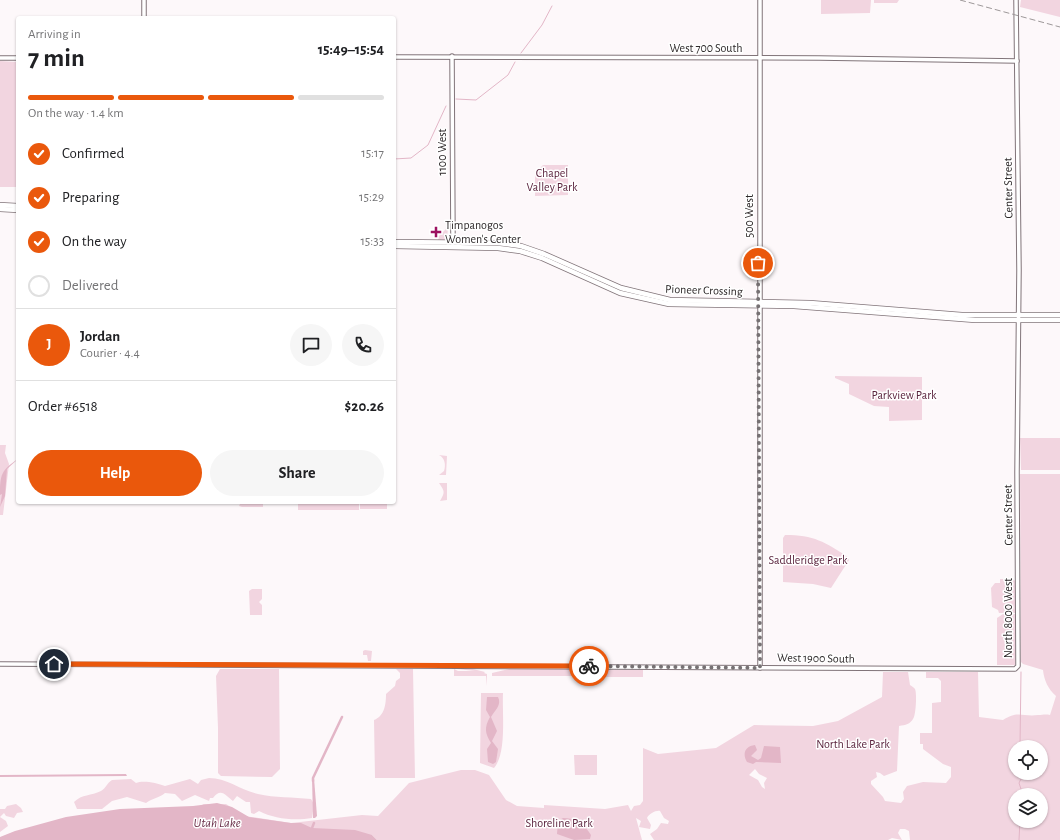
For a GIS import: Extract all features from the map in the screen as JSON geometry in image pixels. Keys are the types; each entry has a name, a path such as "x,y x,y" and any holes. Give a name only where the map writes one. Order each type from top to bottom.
{"highway":[{"path":"0,205 16,206"},
{"path":"0,209 16,210"},
{"path":"396,242 445,246"},
{"path":"396,246 445,246"},
{"name":"Pioneer Crossing","path":"445,246 498,248 520,251 542,258 620,293 655,302 693,306 759,303 963,320 1019,318"},
{"path":"1019,318 1060,315"},
{"path":"1019,318 1060,320"}],"street":[{"path":"144,0 144,16"},
{"path":"759,58 760,0"},
{"name":"Center Street","path":"1017,0 1019,318 1017,472 1018,565"},
{"name":"West 700 South","path":"396,57 452,56 1017,61"},
{"name":"1100 West","path":"452,56 453,246"},
{"path":"0,58 16,58"},
{"name":"500 West","path":"759,58 760,668"},
{"name":"North 8000 West","path":"1015,669 1018,666 1018,565"},
{"name":"West 1900 South","path":"0,664 1015,669"}],"green space":[{"path":"821,0 871,0 870,13 821,14"},
{"path":"874,0 899,0 897,3 874,3"},
{"path":"1021,0 1060,0 1060,17 1020,7"},
{"path":"0,61 16,62 16,187 0,187"},
{"name":"Chapel Valley Park","path":"543,165 568,165 568,195 535,196 535,173"},
{"path":"446,229 448,229 447,237 444,240 438,240 438,237"},
{"name":"Parkview Park","path":"835,376 922,377 922,420 889,421 889,407 874,406 849,394 849,384 835,378"},
{"path":"1020,438 1060,438 1060,470 1021,470"},
{"path":"0,445 6,445 5,453 9,464 3,515 0,515"},
{"path":"439,455 447,456 446,475 439,475 444,471 445,466 444,460"},
{"path":"1020,474 1060,474 1060,840 910,840 909,831 905,829 900,829 898,833 902,840 892,838 888,840 654,840 650,834 657,829 661,823 668,824 669,821 664,818 660,811 658,811 651,814 647,818 651,825 650,829 639,827 641,821 636,818 642,840 377,840 372,835 262,840 202,804 226,804 245,816 291,823 362,815 378,816 409,783 461,770 475,770 489,775 506,800 517,806 544,808 544,805 605,809 628,805 631,811 634,806 640,805 643,801 643,748 658,754 716,748 754,725 813,726 838,721 882,697 883,672 908,672 910,685 916,691 915,709 914,717 911,722 906,725 899,726 897,771 884,776 876,772 877,777 871,781 871,784 885,801 901,803 904,799 903,792 907,786 923,782 946,783 951,777 951,767 943,764 923,749 923,744 920,744 920,733 932,733 932,703 941,702 941,681 938,678 926,678 926,672 978,672 979,717 1003,720 1013,715 1050,715 1056,696 1047,684 1043,670 1021,662","holes":["755,769 759,774 767,778 764,783 765,789 758,780 749,775"]},
{"path":"439,483 447,483 447,500 440,501 444,492"},
{"path":"240,504 263,504 263,507 239,506"},
{"path":"298,504 359,504 359,510 298,510"},
{"path":"360,504 387,504 387,509 360,509"},
{"name":"Saddleridge Park","path":"785,535 804,536 819,540 848,557 849,560 831,588 813,584 783,582 783,538"},
{"path":"1000,579 1013,579 1015,581 1016,613 999,613 998,610 992,607 991,588 995,583 1000,583"},
{"path":"252,589 262,589 262,599 259,602 262,605 262,615 250,615 249,591"},
{"path":"1003,614 1015,614 1015,665 997,665 997,618"},
{"path":"363,651 372,651 371,661 368,661 367,655 363,655"},
{"path":"220,669 279,669 280,769 272,777 221,776 218,773 216,676"},
{"path":"396,669 413,669 415,778 375,778 374,720 381,716 385,705 386,694 395,686 396,681 400,678 400,673"},
{"path":"454,669 458,671 475,671 457,669 473,669 485,672 484,673 487,674 487,686 486,676 454,676"},
{"path":"509,669 569,669 583,672 581,673 583,676 492,676 492,673"},
{"path":"600,670 643,670 643,677 590,677 592,673 590,673"},
{"path":"481,693 503,693 503,732 501,753 494,768 480,763"},
{"path":"574,755 597,755 597,775 575,775"},
{"path":"209,778 222,780 258,794 277,797 311,799 314,804 312,818 285,819 271,816 259,811 254,814 251,813 250,802 246,802 237,796 233,801 221,793 213,798 210,798 209,801 195,795 182,801 175,794 165,793 146,803 127,797 112,801 102,809 77,809 74,802 83,796 101,791 112,780 131,779 136,783 150,782 165,786 190,779 198,784 201,780"},
{"path":"16,804 23,812 17,813 14,818 6,816 4,813 0,817 0,809 5,809 7,806"},
{"path":"0,817 6,821 8,826 0,832"}],"water":[{"path":"16,460 7,469 5,496 0,507 2,494 0,495 0,482 8,466"},
{"path":"487,697 498,697 499,700 498,707 491,717 497,731 492,741 498,749 496,762 493,764 488,762 487,749 491,743 487,736 486,730 490,717 486,710"},
{"path":"755,745 757,750 751,756 758,760 761,758 764,746 780,747 781,763 756,762 753,764 747,762 745,759 745,751 749,747"},
{"path":"126,774 127,776 0,777 0,775"},
{"path":"312,778 314,778 317,816 315,818 313,818"},
{"name":"Utah Lake","path":"217,803 232,807 249,817 301,823 312,828 355,830 372,835 377,840 0,840 0,837 15,831 66,817 120,809 193,806"},
{"path":"563,818 575,820 582,825 591,835 590,839 574,840 557,834 558,821"}],"waterway":[{"path":"521,53 542,25 552,6"},
{"path":"456,99 476,100 508,75 515,62"},
{"path":"396,159 411,158 428,145 446,106"},
{"path":"1020,740 1021,672"},
{"path":"313,781 313,778 342,717"},
{"path":"1020,780 1019,783 1021,788"},
{"path":"312,828 314,823"},
{"path":"1019,840 1020,828"}],"railway":[{"path":"960,0 1060,27"}],"way so far":[{"path":"589,666 733,666 760,668 760,420 758,263"}],"place":[{"name":"Timpanogos Women's Center","path":"436,232"}],"route":[{"path":"54,664 194,666 589,666"}],"park label":[{"name":"North Lake Park","path":"853,744"},
{"name":"Shoreline Park","path":"559,823"}]}
